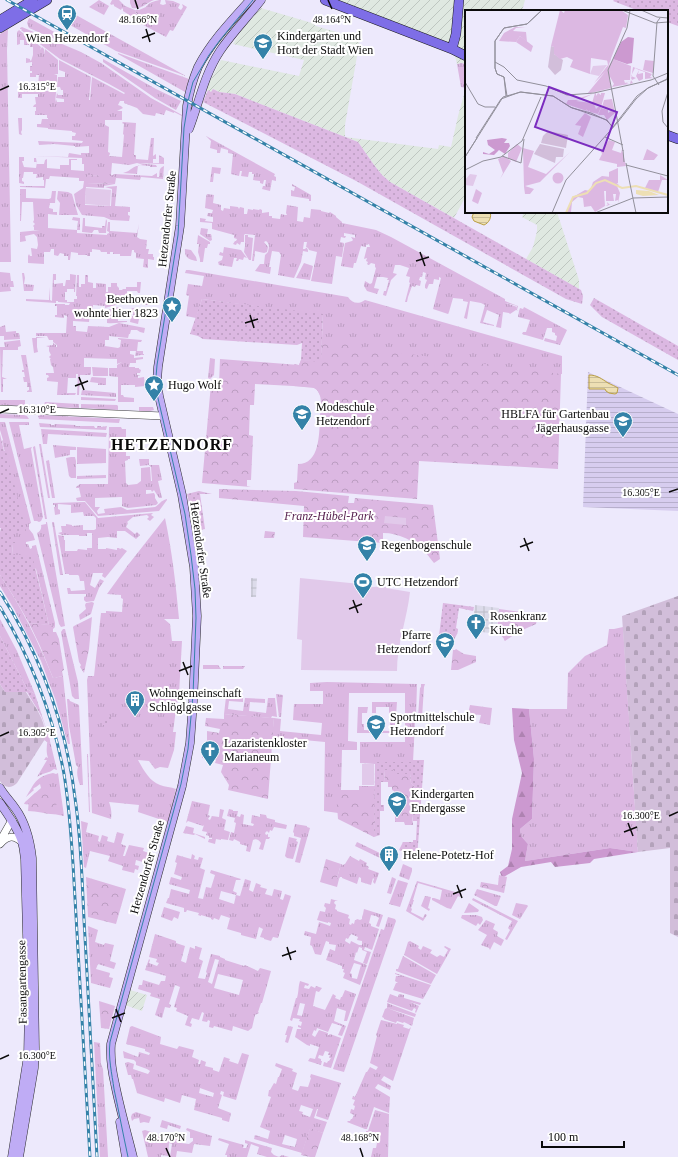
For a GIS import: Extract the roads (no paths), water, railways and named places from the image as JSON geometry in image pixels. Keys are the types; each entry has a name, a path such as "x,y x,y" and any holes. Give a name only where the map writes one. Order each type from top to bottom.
{"main road":[{"path":"0,20 33,0"},
{"path":"0,28 46,0"},
{"name":"Hetzendorfer Straße","path":"133,1157 119,1103 111,1060 111,1044 182,786 190,744 197,617 196,580 186,518 158,389 158,367 178,245 182,203 187,106 198,68 214,43 250,0"},
{"name":"Hetzendorfer Straße","path":"186,137 200,94 212,64 220,51 261,0"},
{"path":"325,0 452,49 465,56"},
{"path":"452,49 456,34 459,0"},
{"path":"668,135 678,139"},
{"name":"Fasangartengasse","path":"0,788 16,809 27,831 32,858 35,1048 34,1068 19,1157"},
{"name":"Fasangartengasse","path":"0,803 12,820 19,834 23,843 25,859 28,1056 12,1157"},
{"path":"12,820 16,809"},
{"name":"Hetzendorfer Straße","path":"119,1103 120,1125 126,1157"}],"street":[{"path":"0,409 163,416"},
{"path":"0,842 12,820"},
{"path":"0,842 4,839 12,837 23,843"}],"tram line":[{"path":"128,1157 114,1089 110,1060 110,1042 181,784 188,749 193,695 196,618 195,589 185,514 157,394 157,365 178,235 184,128 189,97 193,82 209,55 253,0"}],"railway":[{"path":"7,0 678,375"},
{"path":"0,592 39,665 58,717 71,771 80,850 97,1157"},
{"path":"0,607 22,647 40,688 54,730 64,774 69,808 90,1157"}],"place":[{"name":"Wien Hetzendorf","path":"67,31"},
{"name":"Kindergarten und Hort der Stadt Wien","path":"263,60"},
{"name":"Beethoven wohnte hier 1823","path":"172,323"},
{"name":"Hugo Wolf","path":"154,402"},
{"name":"Modeschule Hetzendorf","path":"302,431"},
{"name":"HBLFA für Gartenbau Jägerhausgasse","path":"623,438"},
{"name":"Regenbogenschule","path":"367,562"},
{"name":"UTC Hetzendorf","path":"363,599"},
{"name":"Rosenkranz Kirche","path":"476,640"},
{"name":"Pfarre Hetzendorf","path":"445,659"},
{"name":"Wohngemeinschaft Schlöglgasse","path":"135,717"},
{"name":"Sportmittelschule Hetzendorf","path":"376,741"},
{"name":"Lazaristenkloster Marianeum","path":"210,767"},
{"name":"Kindergarten Endergasse","path":"397,818"},
{"name":"Helene-Potetz-Hof","path":"389,872"}],"district":[{"name":"HETZENDORF","path":"172,444"}],"park label":[{"name":"Franz-Hübel-Park","path":"329,516"}]}
